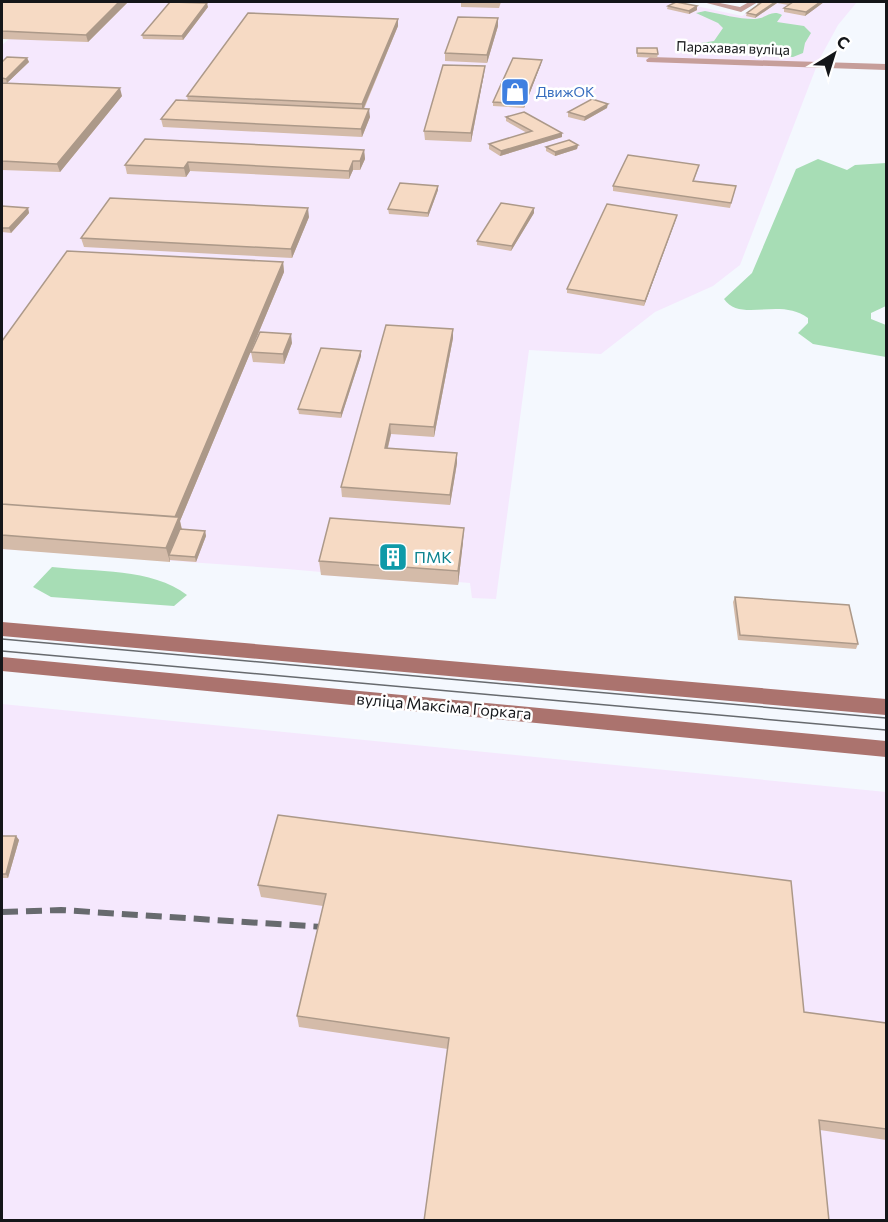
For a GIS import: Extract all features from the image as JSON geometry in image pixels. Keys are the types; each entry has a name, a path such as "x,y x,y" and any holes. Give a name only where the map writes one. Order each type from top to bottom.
{"main road":[{"path":"2,629 886,707"},
{"name":"вуліца Максіма Горкага","path":"2,664 886,748"}],"street":[{"path":"707,2 741,10 754,2"},
{"name":"Парахавая вуліца","path":"650,60 886,66"}],"shaded area":[{"path":"2,2 678,2 742,16 763,2 857,2 838,25 819,60 740,265 713,286 655,312 601,354 529,350 496,599 472,598 470,583 458,582 458,585 321,575 321,572 287,569 2,549 2,45 9,39 2,39"},
{"path":"2,704 886,792 886,1220 2,1220"}],"green space":[{"path":"705,11 754,19 778,13 782,15 777,22 804,26 811,33 805,43 803,53 793,57 679,51 677,48 682,46 714,41 723,28 718,23 696,13"},
{"path":"818,159 847,170 855,165 886,163 886,306 871,313 871,319 886,325 886,357 813,344 798,333 808,323 808,318 797,312 740,309 731,306 724,299 752,273 796,169"},
{"path":"52,567 140,576 173,586 187,595 174,606 51,597 33,587"}],"building":[{"path":"2,2 119,2 86,35 2,31"},
{"path":"170,2 207,3 182,36 142,35"},
{"path":"676,2 697,6 689,11 668,6"},
{"path":"762,2 775,2 756,15 747,13"},
{"path":"793,2 820,2 806,12 784,8"},
{"path":"248,13 398,19 362,104 187,96"},
{"path":"458,17 498,18 487,55 445,53"},
{"path":"637,48 657,48 658,54 637,53"},
{"path":"7,57 27,58 6,79 2,78 2,62"},
{"name":"ДвижОК","path":"513,58 542,60 524,104 493,102"},
{"path":"443,65 485,66 471,133 424,131"},
{"path":"2,83 120,88 57,164 2,161"},
{"path":"592,99 608,104 585,117 568,112"},
{"path":"176,100 369,109 361,129 161,119"},
{"path":"524,112 562,133 501,151 489,144 532,131 506,117"},
{"path":"145,139 364,150 360,161 353,161 349,171 188,162 184,168 125,165"},
{"path":"569,140 578,145 555,152 546,147"},
{"path":"628,155 699,165 693,181 736,186 731,203 613,186"},
{"path":"400,183 438,186 428,213 388,209"},
{"path":"110,198 308,208 291,249 81,238"},
{"path":"501,203 534,208 512,246 477,241"},
{"path":"607,204 677,215 645,301 567,289"},
{"path":"2,206 28,208 9,228 2,228"},
{"path":"67,251 283,262 175,517 2,504 2,341"},
{"path":"386,325 453,329 434,427 390,424 385,448 457,453 450,495 341,487"},
{"path":"260,332 291,334 283,354 251,352"},
{"path":"321,348 361,351 341,413 298,409"},
{"path":"2,504 179,517 166,548 2,535"},
{"name":"ПМК","path":"330,518 464,528 458,571 319,561"},
{"path":"180,529 205,531 195,557 169,555"},
{"path":"735,597 849,605 858,644 740,635"},
{"path":"278,815 791,881 804,1012 886,1023 886,1129 819,1120 829,1221 424,1221 449,1038 297,1016 326,894 258,885"},
{"path":"2,836 16,836 6,874 2,874"}],"tram line":[{"path":"2,639 886,718"},
{"path":"2,651 886,730"}],"railway":[{"path":"2,912 61,910 323,927"}],"place":[{"name":"ДвижОК","path":"515,92"},
{"name":"ПМК","path":"393,557"}]}
